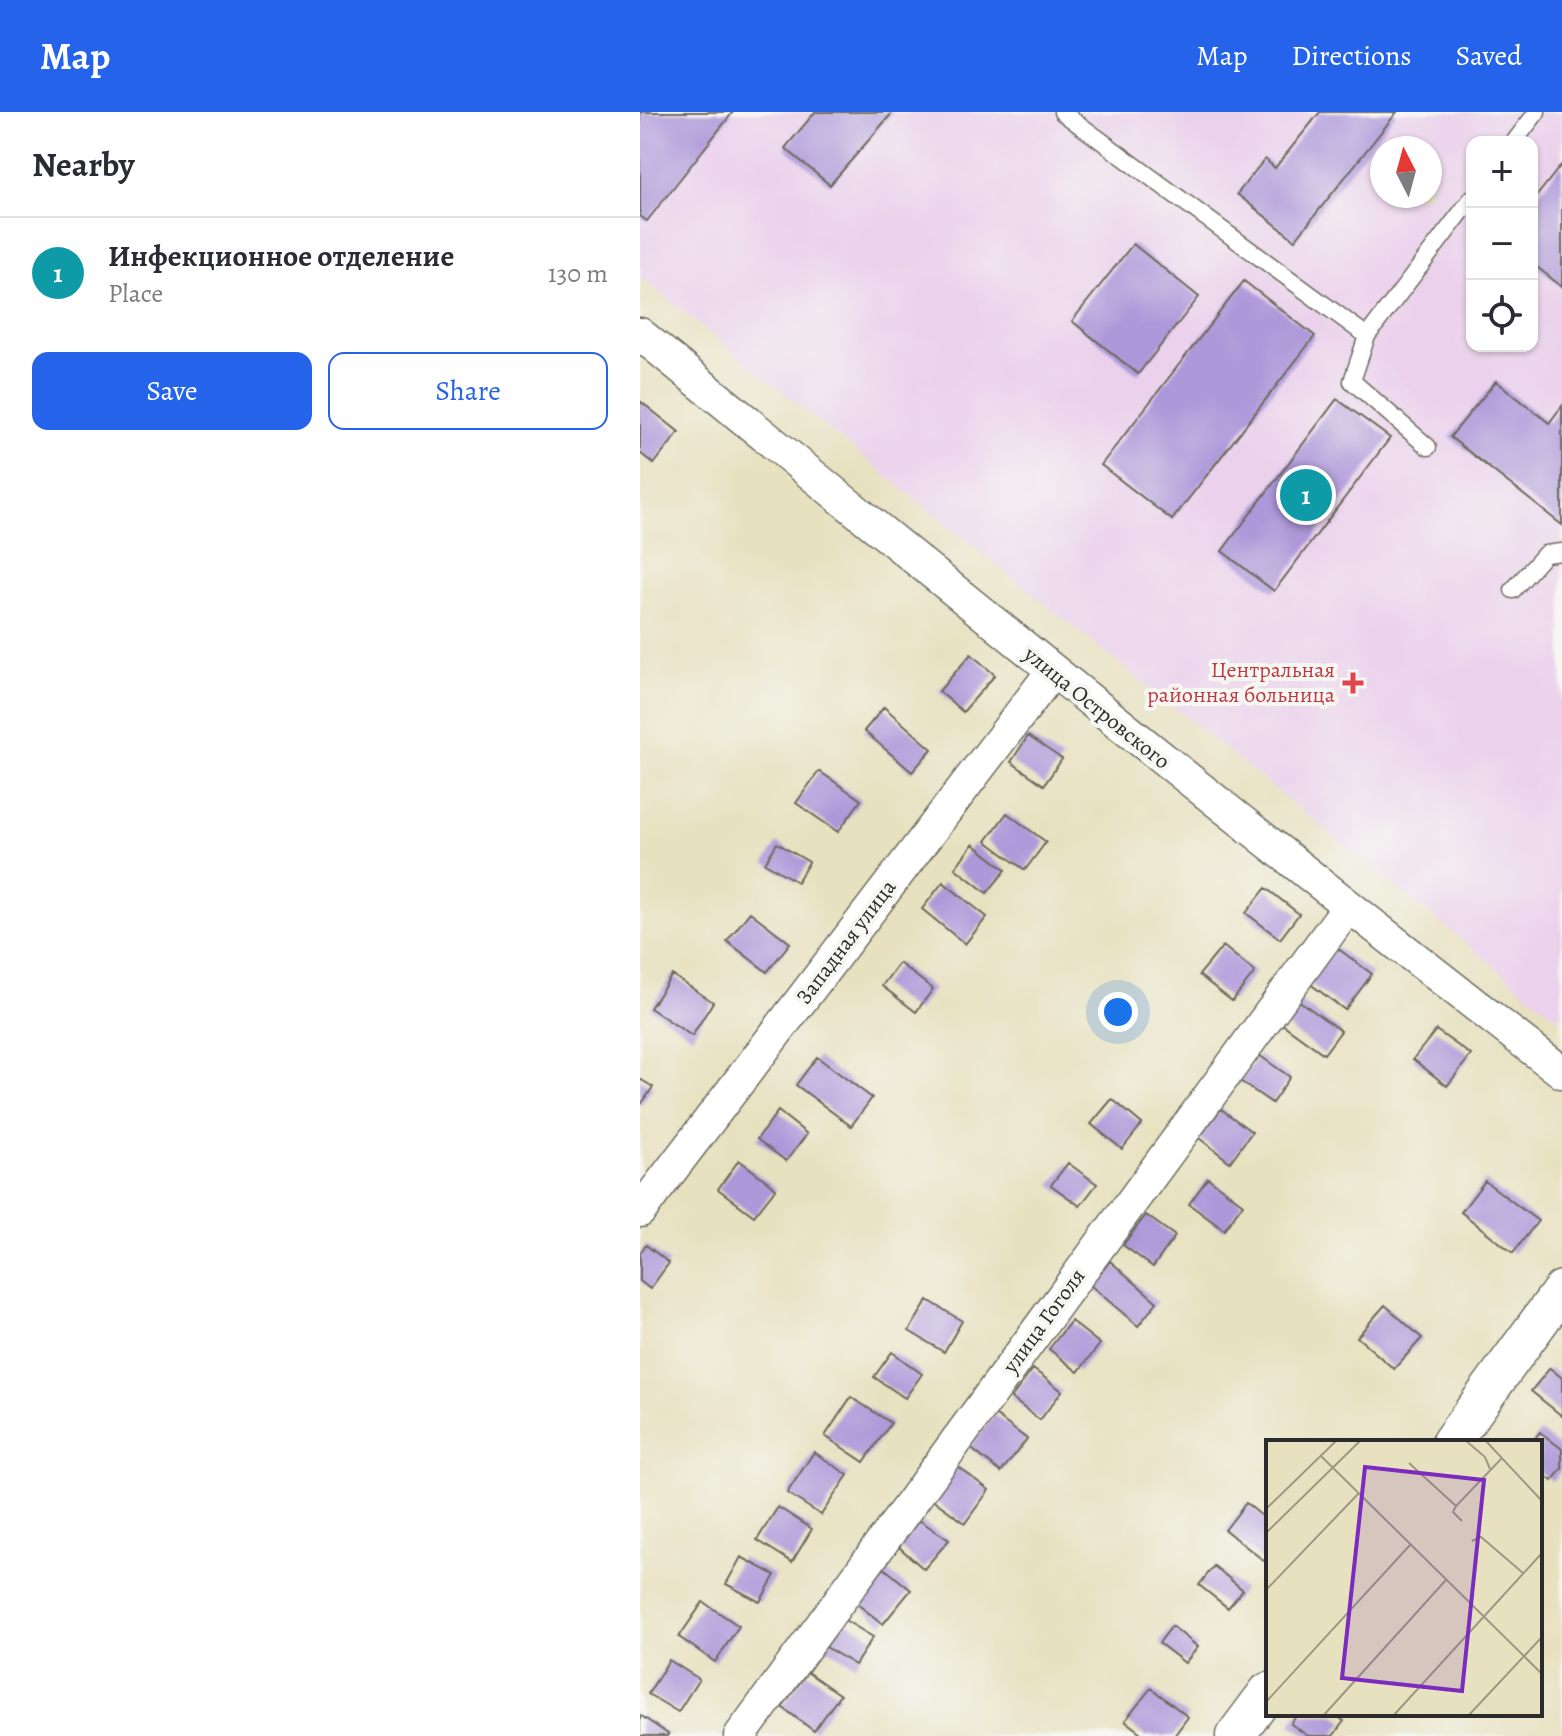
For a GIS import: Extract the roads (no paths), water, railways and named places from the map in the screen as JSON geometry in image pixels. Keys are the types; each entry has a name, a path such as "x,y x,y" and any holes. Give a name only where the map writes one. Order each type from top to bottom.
{"street":[{"name":"улица Островского","path":"640,334 1052,672 1562,1072"},
{"name":"Западная улица","path":"640,1211 1052,672"},
{"name":"улица Гоголя","path":"740,1736 1348,907"},
{"path":"1452,1440 1562,1290"},
{"path":"1235,1736 1266,1695"}],"lane":[{"path":"1062,112 1367,336"},
{"path":"1519,136 1537,112"},
{"path":"1428,447 1352,381 1367,336 1466,206"},
{"path":"1513,590 1545,554 1562,552"}],"place":[{"name":"Инфекционное отделение","path":"1306,495"},
{"name":"Центральная районная больница","path":"1353,683"}]}
